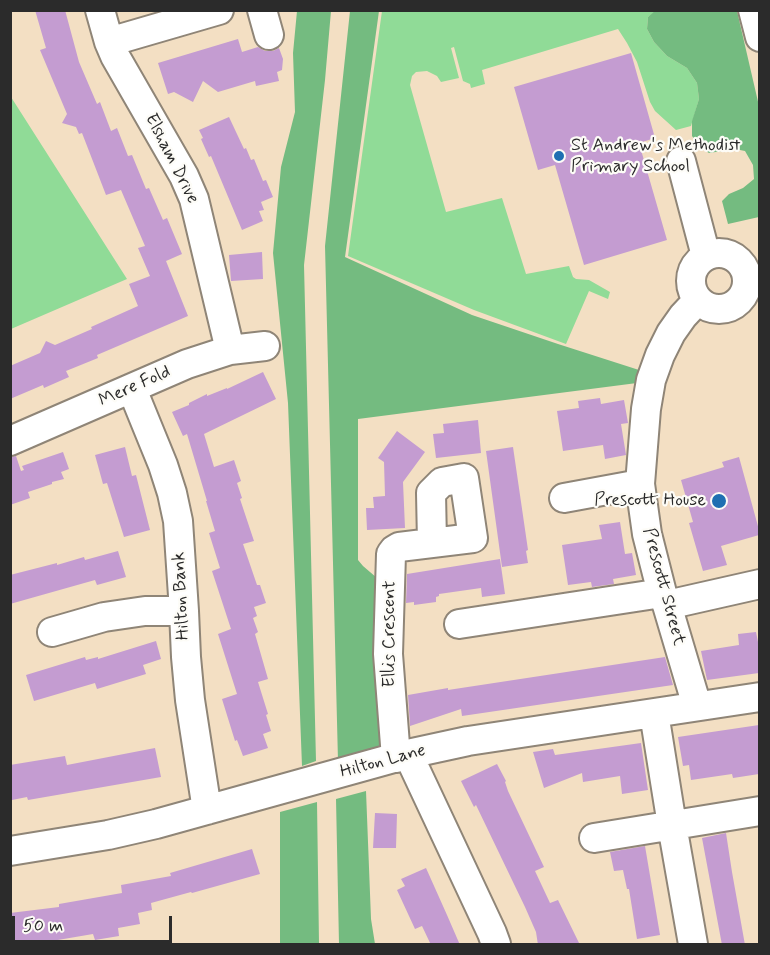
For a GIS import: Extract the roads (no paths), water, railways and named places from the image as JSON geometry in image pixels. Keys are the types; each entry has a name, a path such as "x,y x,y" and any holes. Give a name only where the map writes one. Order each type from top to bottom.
{"street":[{"name":"Elsham Drive","path":"100,10 109,42 184,176 194,199 230,350"},
{"path":"109,42 219,10"},
{"path":"753,10 759,37"},
{"path":"681,161 706,256"},
{"path":"720,253 729,255 743,267 747,285 744,294 731,306 713,309 705,306 693,292 692,274 696,265 706,256 720,253"},
{"name":"Prescott Street","path":"697,706 647,534 640,484 646,409 651,380 671,333 698,300"},
{"name":"Mere Fold","path":"10,441 187,364 230,350 265,346"},
{"name":"Hilton Bank","path":"132,389 163,465 172,493 177,521 190,700 207,810"},
{"path":"564,498 640,484"},
{"name":"Ellis Crescent","path":"393,759 388,654 391,554 399,547 432,543"},
{"path":"459,624 665,599 759,584"},
{"path":"52,632 104,617 146,611 184,611"},
{"name":"Hilton Lane","path":"10,851 108,835 468,741 759,697"},
{"path":"654,713 693,945"},
{"path":"393,759 496,945"},
{"path":"594,838 759,811"}],"place":[{"name":"St Andrew's Methodist Primary School","path":"559,156"},
{"name":"Prescott House","path":"719,501"}]}
